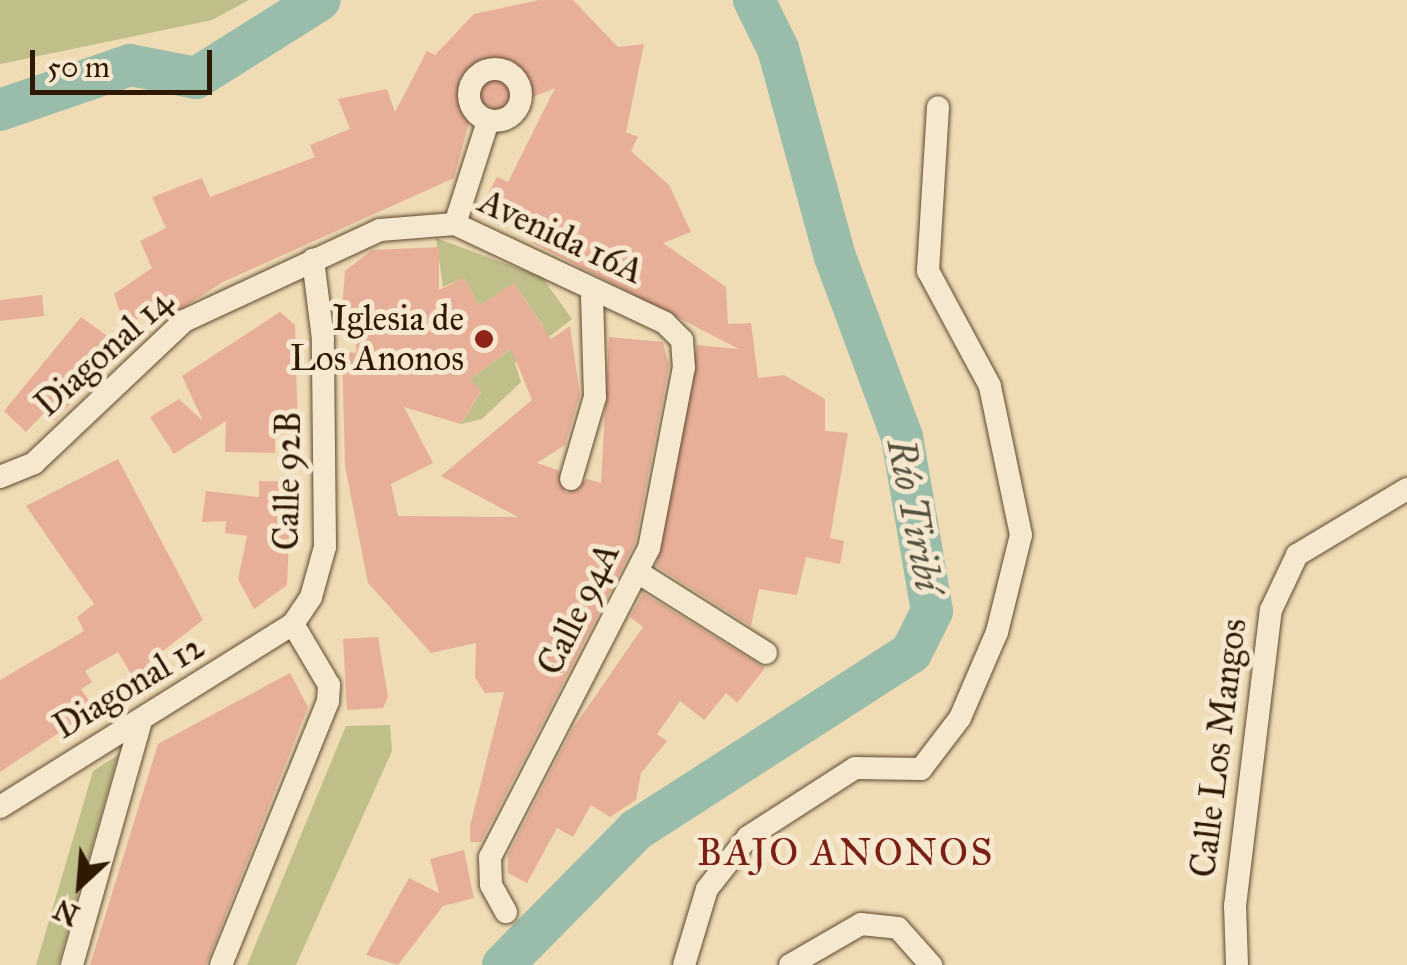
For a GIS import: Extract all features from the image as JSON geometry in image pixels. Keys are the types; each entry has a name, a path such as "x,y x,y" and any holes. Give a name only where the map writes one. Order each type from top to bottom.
{"street":[{"path":"684,965 707,889 748,838 855,768 921,769 960,718 997,632 1021,534 990,386 928,270 938,106"},
{"path":"455,224 488,121"},
{"name":"Avenida 16A","path":"313,260 380,230 455,224 592,294 666,323"},
{"name":"Diagonal 14","path":"0,478 62,439 184,321 313,260"},
{"name":"Calle 92B","path":"293,624 325,547 323,339 313,260"},
{"path":"572,480 595,397 592,294"},
{"name":"Calle 94A","path":"506,912 491,886 490,856 639,573 684,366 682,340 666,323"},
{"name":"Calle Los Mangos","path":"1237,965 1235,906 1271,610 1297,555 1407,489"},
{"path":"639,573 766,653"},
{"path":"221,965 328,701 329,685 293,624"},
{"name":"Diagonal 12","path":"0,807 293,624"},
{"path":"72,965 141,720"},
{"path":"790,965 861,924 898,928 931,965"}],"shaded area":[{"path":"0,0 249,0 212,20 0,64"},
{"path":"436,238 542,277 572,319 515,363 521,382 482,419 461,424 481,392 470,379 543,326 514,283 479,306 464,278 443,287"},
{"path":"390,725 392,751 296,965 247,965 346,726"},
{"path":"118,755 58,965 36,965 93,771"}],"building":[{"path":"539,0 573,0 618,47 644,44 626,132 638,137 631,151 669,185 691,232 663,243 726,287 728,324 751,323 758,378 784,375 825,399 825,431 848,433 830,538 844,541 840,564 806,557 797,595 759,589 751,626 656,566 697,345 739,349 531,242 570,233 502,221 506,214 483,203 497,177 508,182 555,88 499,111 475,100 454,178 223,282 154,326 149,315 124,324 114,294 152,268 140,241 166,228 152,197 202,178 210,197 315,157 310,145 350,129 338,99 387,89 395,112 427,51 435,55 474,14"},
{"path":"439,247 439,290 464,278 479,306 514,283 551,339 570,326 580,395 565,445 537,463 558,470 566,493 587,479 601,483 609,337 663,342 669,366 635,543 481,842 470,842 470,826 504,692 485,693 475,677 476,643 431,653 368,583 345,466 342,351 356,353 357,313 342,311 345,271 372,250","holes":["511,349 532,400 441,476 518,517 398,516 391,484 433,463 404,407 461,424 481,391 470,379"]},
{"path":"42,295 44,316 0,321 0,300"},
{"path":"280,312 295,325 298,435 275,434 275,453 225,452 226,421 174,454 150,417 179,399 203,421 182,376"},
{"path":"81,317 124,348 54,421 45,412 26,432 4,411"},
{"path":"118,459 203,620 160,653 172,672 141,691 118,652 85,671 92,682 81,689 95,709 0,772 0,680 84,631 77,617 94,604 26,506"},
{"path":"259,481 292,482 298,535 289,535 287,585 254,609 238,579 247,536 225,533 226,521 202,522 206,491 259,497"},
{"path":"643,593 765,668 737,703 726,693 704,720 680,701 657,734 667,741 641,773 636,800 610,817 591,805 573,837 557,828 527,883 508,873 508,855 573,728 643,627 630,617"},
{"path":"378,637 388,697 383,708 347,710 343,639"},
{"path":"290,673 308,707 206,965 90,965 158,744"},
{"path":"464,850 474,898 443,906 398,965 366,955 409,878 439,893 430,859"}],"waterway":[{"name":"Río Tiribí","path":"0,110 130,65 196,78 320,0"},
{"name":"Río Tiribí","path":"503,965 636,830 911,653 932,611 902,437 835,257 778,49 754,0"}],"place":[{"name":"Iglesia de Los Anonos","path":"484,339"}],"district":[{"name":"BAJO ANONOS","path":"846,853"}]}
